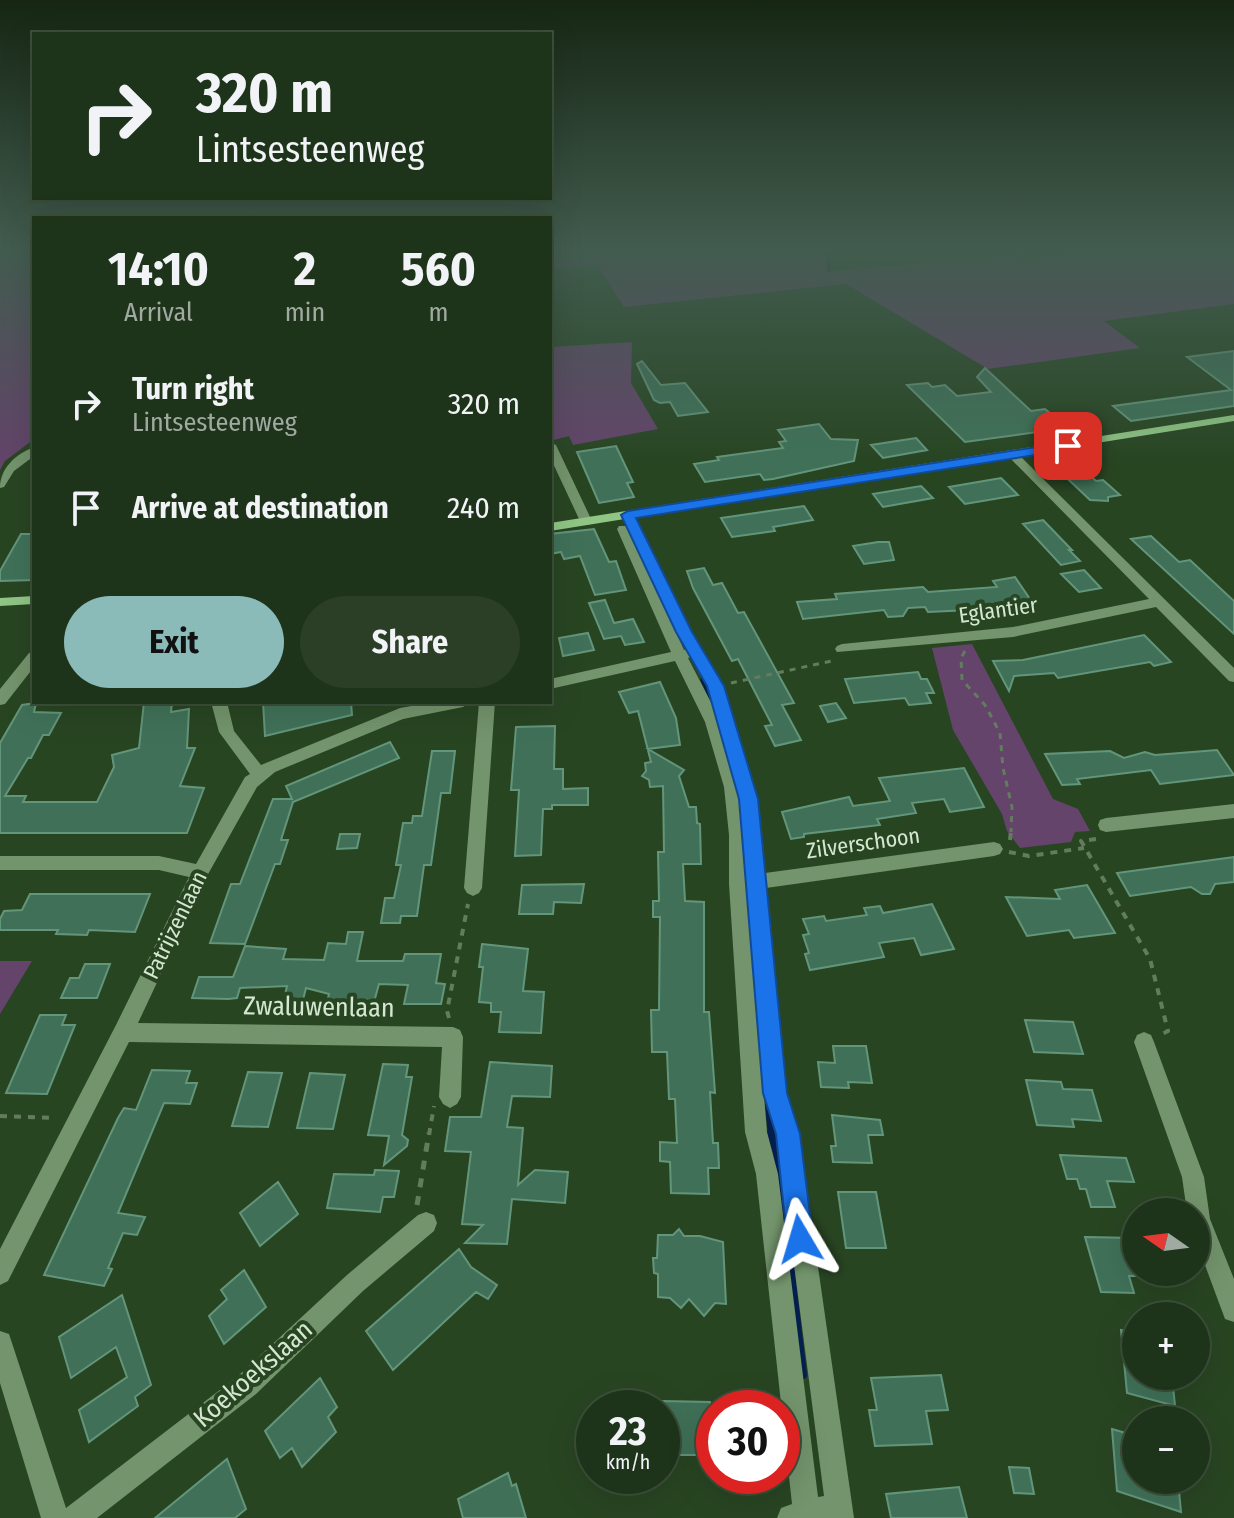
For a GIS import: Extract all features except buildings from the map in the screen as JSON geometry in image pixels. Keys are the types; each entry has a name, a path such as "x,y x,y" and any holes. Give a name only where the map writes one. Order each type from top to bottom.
{"street":[{"path":"552,527 1234,418"},
{"path":"552,449 586,521"},
{"path":"0,484 10,469 32,452"},
{"path":"1013,455 1234,677"},
{"path":"623,516 687,653 713,722 732,787 747,883 777,1105 788,1134 839,1514 801,1516 767,1174 756,1132 747,883 749,799 715,686 687,653"},
{"path":"0,602 32,600"},
{"name":"Eglantier","path":"842,649 1013,632 1158,602"},
{"path":"552,684 687,653"},
{"path":"0,700 32,660"},
{"path":"219,704 223,727 229,738 259,774 400,708 442,704"},
{"path":"473,888 487,704"},
{"name":"Patrijzenlaan","path":"0,1273 123,1032 200,872 251,782 259,774"},
{"path":"1106,825 1234,811"},
{"name":"Zilverschoon","path":"747,883 994,849"},
{"path":"0,863 159,863 200,872"},
{"name":"Zwaluwenlaan","path":"123,1032 453,1037"},
{"path":"450,1097 453,1037"},
{"path":"1144,1042 1193,1177 1199,1219 1234,1310"},
{"name":"Koekoekslaan","path":"75,1518 247,1385 355,1283 426,1223"},
{"path":"0,1343 55,1518"}],"path":[{"path":"971,637 961,658 962,680 985,705 1000,733 1003,768 1012,807 1009,852 1029,856 1084,848 1150,959 1168,1031 1144,1042"},
{"path":"715,686 834,662 842,649"},
{"path":"453,1037 447,1011 462,928 473,888"},
{"path":"426,1223 417,1204 434,1102 450,1097"},
{"path":"0,1116 78,1118"}],"shaded area":[{"path":"0,321 32,321 32,441 5,461 0,470"},
{"path":"908,321 1105,321 1140,348 988,369"},
{"path":"632,342 631,383 658,429 573,445 569,436 552,440 552,347"},
{"path":"972,644 1053,799 1078,809 1090,831 1075,832 1071,842 1020,848 1007,831 1002,814 953,730 932,648"},
{"path":"0,961 32,961 0,1014"}],"waterway":[{"path":"654,583 657,589"},
{"path":"657,589 676,629"},
{"path":"703,680 712,700"},
{"path":"750,927 771,1135"},
{"path":"771,1133 777,1153 803,1375"}],"route":[{"path":"800,1239 788,1134 775,1093 749,799 715,686 684,632 628,515 1068,446"}]}
